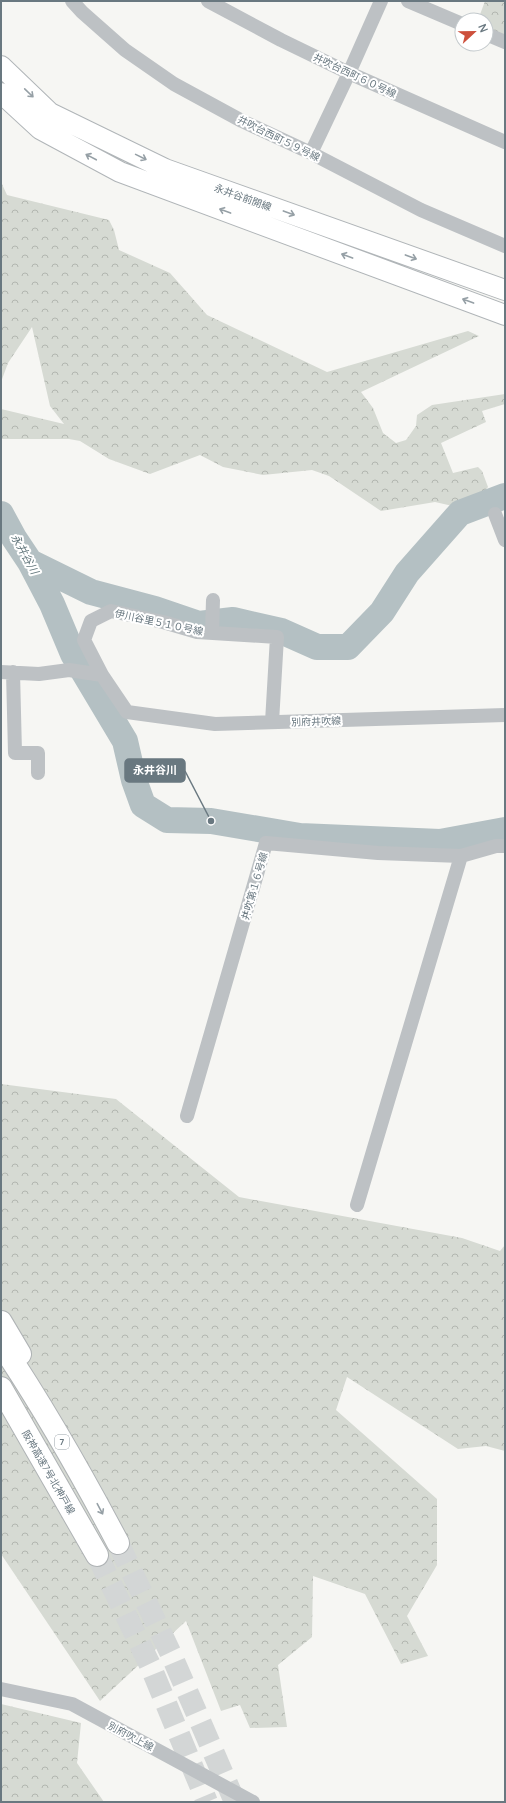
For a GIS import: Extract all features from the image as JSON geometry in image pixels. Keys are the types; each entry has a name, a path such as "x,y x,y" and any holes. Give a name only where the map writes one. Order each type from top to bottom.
{"highway":[{"path":"1,1322 32,1376 90,1490"},
{"name":"7","path":"1,1344 50,1420 90,1490 118,1544"},
{"name":"阪神高速7号北神戸線","path":"1,1388 97,1555"},
{"path":"1,1407 68,1504"}],"street":[{"name":"井吹台西町５９号線","path":"72,1 82,12 125,50 174,84 242,121 311,153 421,210 505,246"},
{"name":"井吹台西町６０号線","path":"208,1 281,40 349,73 505,142"},
{"path":"311,153 382,1"},
{"path":"408,1 454,21"},
{"path":"494,37 505,42"},
{"name":"永井谷前開線","path":"1,66 50,113 165,169 505,290"},
{"name":"永井谷前開線","path":"1,92 40,129 120,172 505,315"},
{"path":"495,514 505,540"},
{"path":"212,625 213,600"},
{"name":"伊川谷里５１０号線","path":"127,712 102,675 84,640 91,621 111,611 163,622 197,632 212,625 276,637 272,722"},
{"path":"38,773 38,753 15,753 7,672 39,674 69,670 102,675"},
{"name":"別府井吹線","path":"127,712 215,724 505,715"},
{"name":"井吹第１６号線","path":"187,1116 266,844 378,853 461,856 496,846 505,846"},
{"path":"357,1205 461,856"},
{"name":"別府吹上線","path":"1,1689 72,1704 253,1802"}],"green space":[{"path":"485,1 505,1 505,42 494,37 494,12 481,12"},
{"path":"1,182 7,195 109,220 114,230 119,250 170,273 207,315 327,372 468,331 479,336 361,392 373,408 383,433 396,443 406,440 416,426 417,415 432,405 505,394 505,404 482,411 486,422 441,443 453,473 478,467 482,471 488,487 482,495 457,507 435,502 381,511 329,476 312,470 263,475 223,467 200,455 150,474 109,459 80,441 69,439 1,439 1,409 64,424 50,406 32,327 8,363 1,382"},
{"path":"1,1084 116,1099 239,1197 462,1238 500,1251 505,1245 505,1451 486,1446 458,1449 347,1377 336,1410 437,1499 437,1565 407,1616 428,1656 401,1664 365,1594 313,1576 312,1637 278,1665 287,1727 250,1728 240,1705 221,1711 186,1621 100,1701 1,1554"},
{"path":"1,1704 81,1723 77,1763 104,1802 1,1802"}],"waterway":[{"path":"30,562 91,592 155,609 199,624 233,620 281,631 317,647 348,647 382,612 407,573 460,513 505,496"},
{"name":"永井谷川","path":"1,514 14,538 30,562 52,604 73,654 125,741 134,780 143,805 167,820 211,821 300,836 440,842 505,830"}],"tunnel":[{"path":"118,1543 171,1654 235,1802"},
{"path":"97,1555 150,1665 207,1802"}],"place":[{"name":"永井谷川","path":"211,821"}]}
